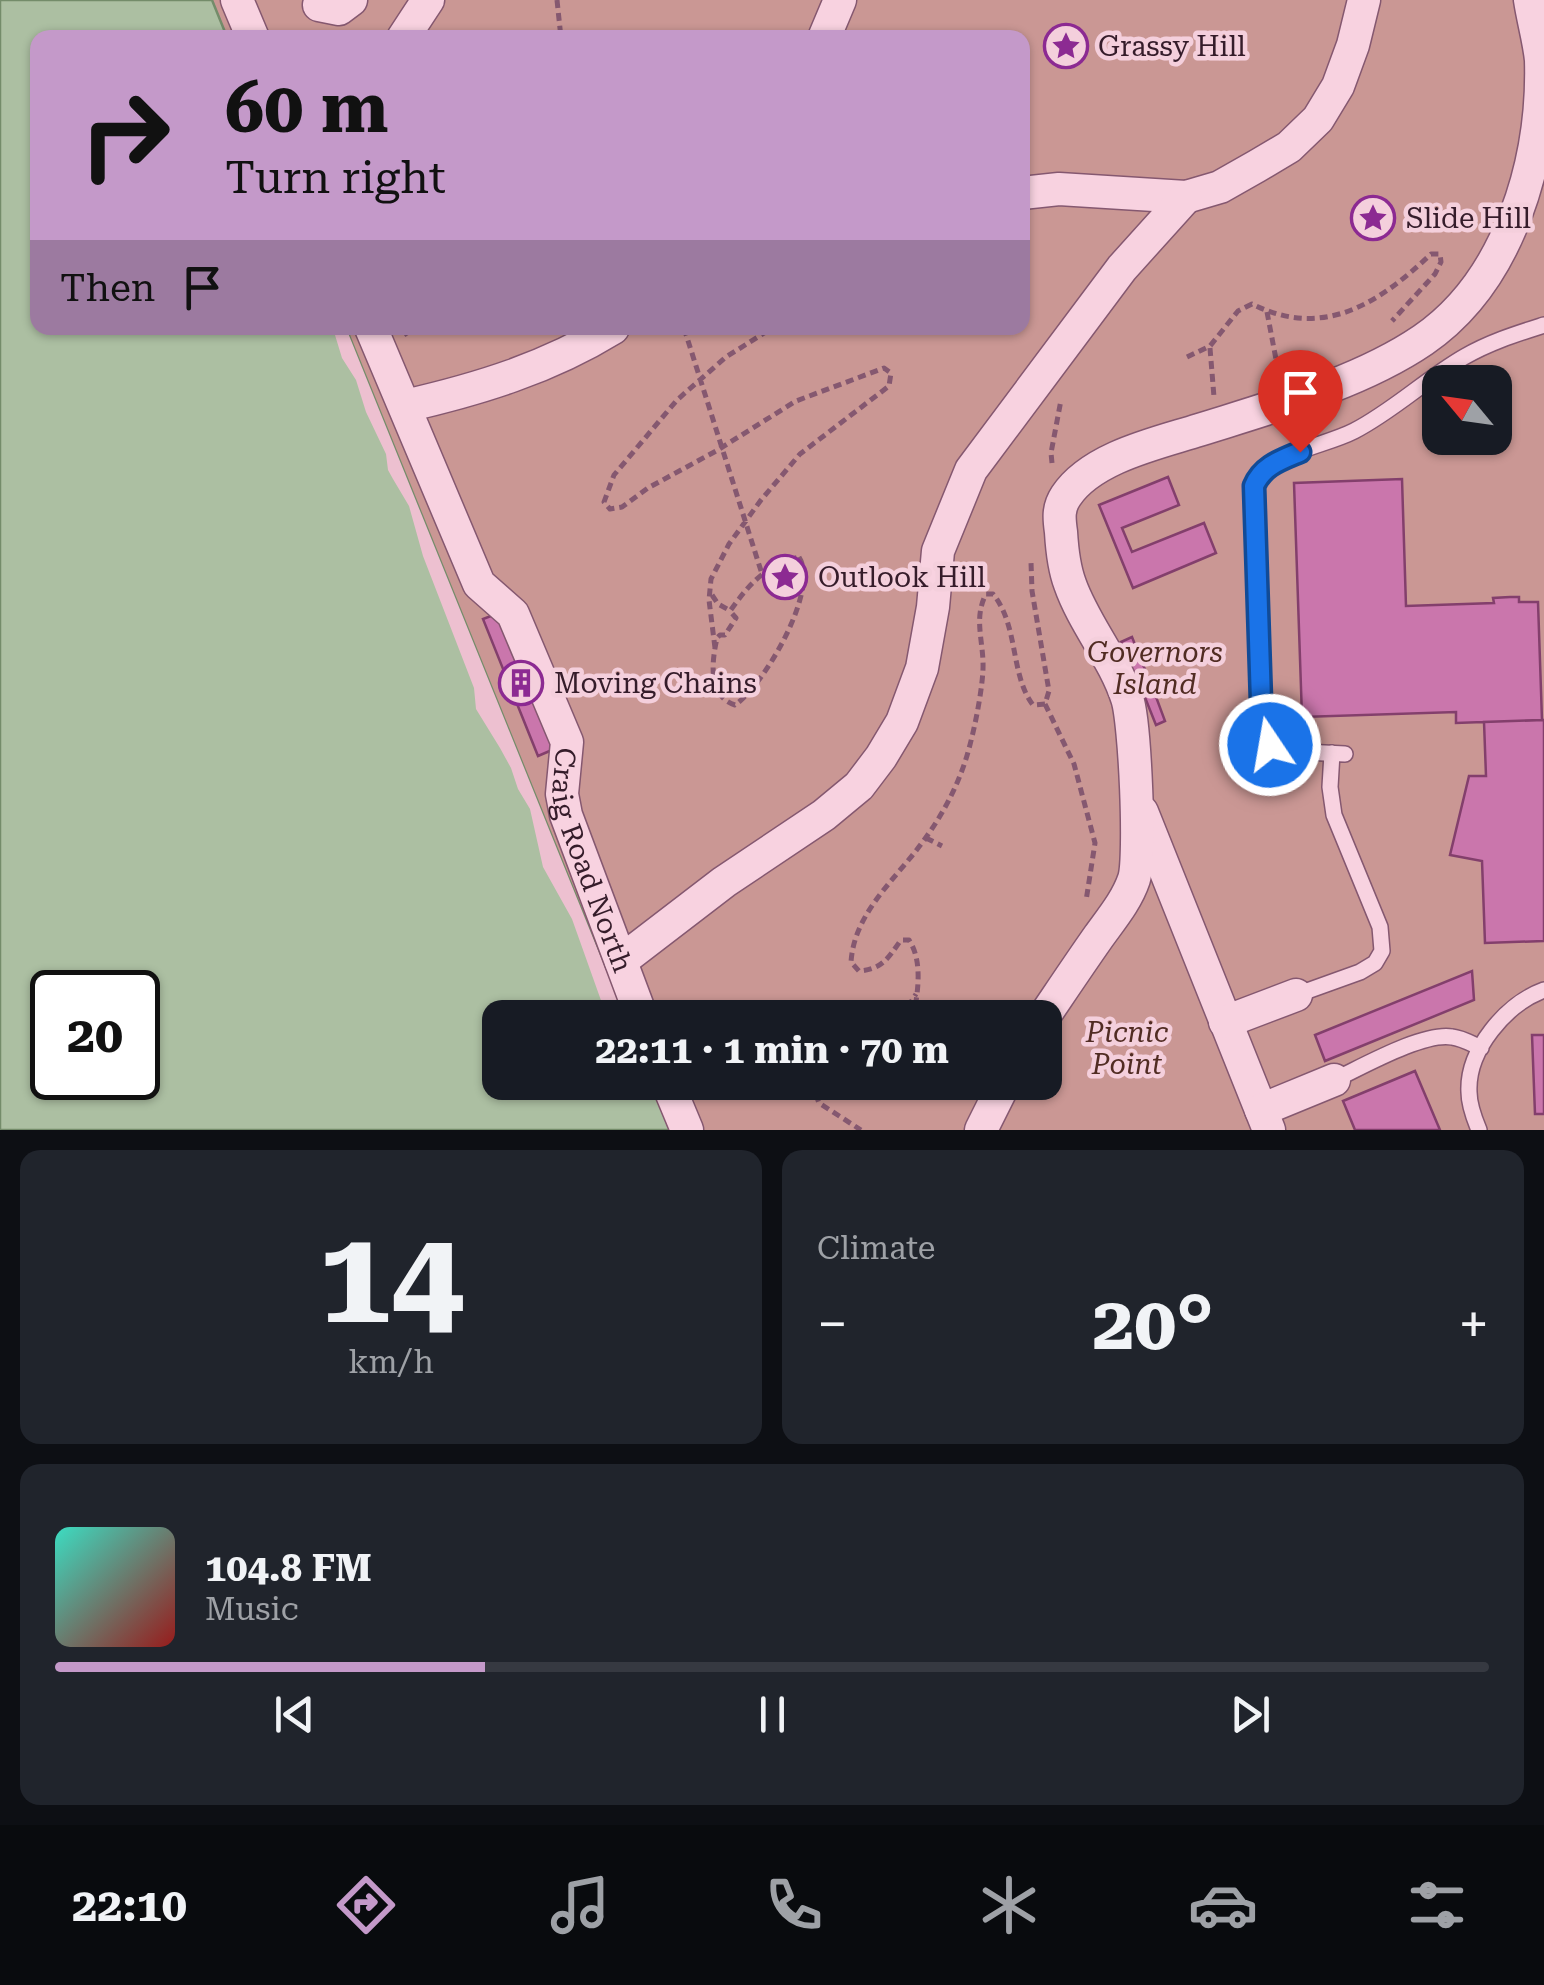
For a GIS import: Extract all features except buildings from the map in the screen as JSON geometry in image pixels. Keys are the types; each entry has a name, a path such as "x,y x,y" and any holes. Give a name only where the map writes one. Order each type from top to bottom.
{"street":[{"path":"237,0 249,30"},
{"path":"408,30 428,0"},
{"path":"827,30 840,0"},
{"path":"1030,193 1059,190 1186,197 1220,187 1289,147 1318,119 1338,86 1364,0"},
{"path":"1055,1000 1120,908 1136,876 1130,704 1118,673 1070,584 1062,551 1060,509 1067,494 1086,475 1126,452 1277,406 1379,366 1423,340 1461,308 1487,276 1507,241 1525,193 1540,98 1540,58 1530,0"},
{"path":"621,961 724,882 824,815 859,786 882,758 902,722 922,668 938,551 971,470 1122,268 1186,197"},
{"name":"Craig Road North","path":"374,335 479,584 513,614 567,742 562,794 566,815 635,1000"},
{"path":"405,406 502,381 601,335"},
{"path":"1136,799 1265,1120 1334,1080"},
{"path":"1225,1022 1296,996"},
{"path":"674,1100 687,1130"},
{"path":"981,1130 995,1100"}],"lane":[{"path":"1296,996 1375,963 1382,951 1380,926 1334,815 1330,787 1339,754 1284,751 1270,745 1262,732 1254,486 1258,476 1274,463 1354,430 1461,358 1493,341 1544,324"},
{"path":"1480,1130 1468,1088 1481,1048 1496,1023 1513,1006 1544,990"},
{"path":"1334,1080 1432,1038 1453,1037 1481,1048"}],"path":[{"path":"557,0 560,30"},
{"path":"1187,357 1210,346 1238,312 1252,304 1302,318 1350,312 1404,279 1431,254 1440,254 1435,274 1382,332"},
{"path":"1267,311 1274,356"},
{"path":"686,335 762,574"},
{"path":"730,611 753,582 776,563 799,558 804,565 790,630 764,674 735,705 716,690 711,579 729,544 800,454 889,386 891,372 884,368 796,400 622,506 610,509 604,502 614,475 676,400 726,357 761,335"},
{"path":"1210,346 1214,390"},
{"path":"1060,509 1054,501 1051,453 1064,386"},
{"path":"1031,560 1032,591 1049,691 1045,704 1074,764 1095,843 1083,923 1098,937"},
{"path":"710,592 736,618 725,635 720,635 715,648"},
{"path":"917,1000 915,949 909,940 901,940 874,970 859,971 851,962 852,947 872,904 938,821 961,773 983,669 979,607 986,594 993,594 1000,603 1025,694 1034,705 1045,704"},
{"path":"926,838 942,846"},
{"path":"913,1000 918,992"},
{"path":"818,1100 861,1130"}],"green space":[{"name":"Governors Island","path":"212,0 1544,0 1544,1130 670,1130 658,1100 1062,1100 1062,1000 618,1000 349,335 1030,335 1030,30 224,30"}],"shaded area":[{"path":"0,0 212,0 224,30 30,30 30,335 349,335 618,1000 482,1000 482,1100 658,1100 670,1130 0,1130"}],"pier":[{"path":"335,335 349,335 618,1000 601,1000 572,919 543,867 530,809 476,709 474,688 423,556 409,506 388,470 386,454 356,380 342,358"}],"place":[{"name":"Grassy Hill","path":"1066,46"},
{"name":"Slide Hill","path":"1373,218"},
{"name":"Outlook Hill","path":"785,577"},
{"name":"Moving Chains","path":"521,683"}],"route":[{"path":"1270,745 1262,732 1254,486 1258,476 1274,463 1300,452"}],"park label":[{"name":"Picnic Point","path":"1127,1048"}]}
